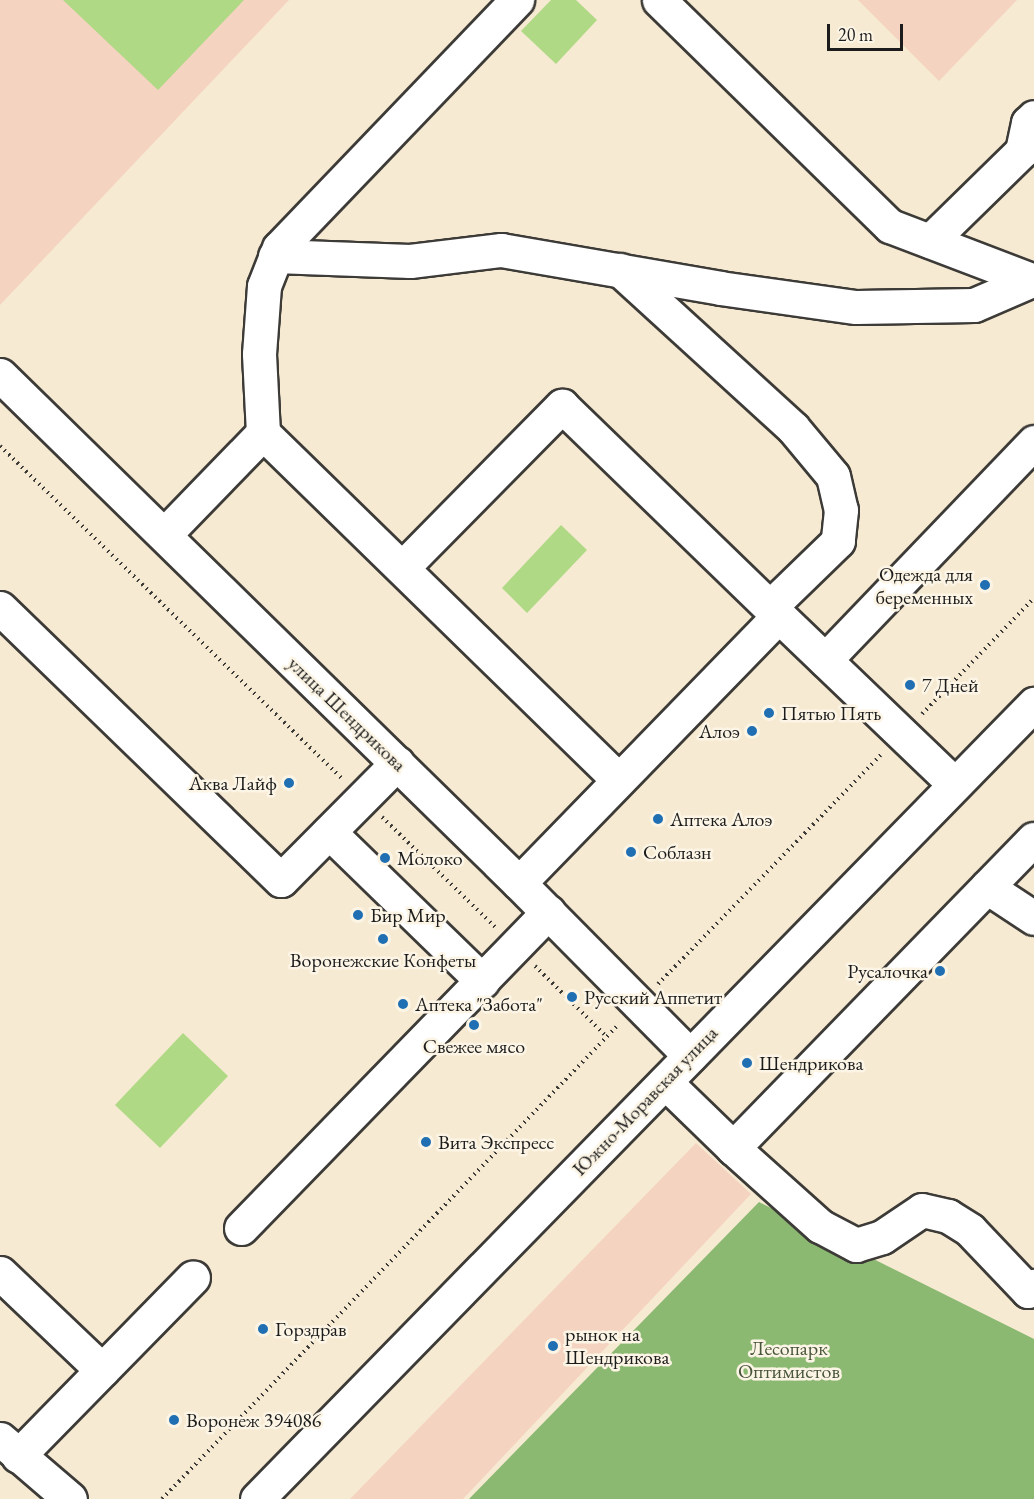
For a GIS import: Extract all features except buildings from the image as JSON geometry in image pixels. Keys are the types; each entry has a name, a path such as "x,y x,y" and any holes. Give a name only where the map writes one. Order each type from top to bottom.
{"main road":[{"path":"517,0 279,248 264,286 259,354 263,433 618,780"},
{"path":"659,0 890,226 1033,280"},
{"path":"930,241 1022,151 1028,123 1034,117"},
{"path":"275,256 410,261 501,250 856,307 974,305 1033,280"},
{"path":"519,883 618,780 838,541 841,510 833,476 793,428 620,270"},
{"name":"улица Шендрикова","path":"0,375 519,883 690,1056"},
{"path":"402,568 562,406 954,784"},
{"path":"164,535 263,433"},
{"path":"825,660 1034,442"},
{"path":"0,608 281,880 397,763"},
{"name":"Южно-Моравская улица","path":"257,1499 1034,704"},
{"path":"329,832 482,981"},
{"path":"733,1148 1034,839"},
{"path":"987,887 1034,918"},
{"path":"241,1228 548,912"},
{"path":"665,1082 733,1148 820,1226 856,1245 882,1237 922,1210 948,1216 970,1230 1028,1291 1034,1286"},
{"path":"0,1273 102,1370"},
{"path":"70,1499 9,1448 102,1370 193,1277"}],"path":[{"path":"0,446 607,1036"},
{"path":"162,1499 607,1036 1034,598"}],"shaded area":[{"path":"0,0 289,0 0,305"},
{"path":"858,0 1017,0 939,81"},
{"name":"рынок на Шендрикова","path":"696,1143 751,1194 463,1499 350,1499"}],"green space":[{"path":"63,0 244,0 158,90"},
{"path":"551,0 576,0 597,20 556,64 521,31"},
{"path":"561,525 587,550 527,613 502,588"},
{"path":"183,1033 228,1076 160,1148 115,1105"},
{"name":"Лесопарк Оптимистов","path":"759,1202 1034,1339 1034,1499 469,1499"}],"place":[{"name":"Одежда для беременных","path":"985,585"},
{"name":"7 Дней","path":"910,685"},
{"name":"Пятью Пять","path":"769,713"},
{"name":"Алоэ","path":"752,731"},
{"name":"Аква Лайф","path":"289,783"},
{"name":"Аптека Алоэ","path":"658,819"},
{"name":"Соблазн","path":"631,852"},
{"name":"Молоко","path":"385,858"},
{"name":"Бир Мир","path":"358,915"},
{"name":"Воронежские Конфеты","path":"383,939"},
{"name":"Русалочка","path":"940,971"},
{"name":"Русский Аппетит","path":"572,997"},
{"name":"Аптека \"Забота\"","path":"403,1004"},
{"name":"Свежее мясо","path":"474,1025"},
{"name":"Шендрикова","path":"747,1063"},
{"name":"Вита Экспресс","path":"426,1142"},
{"name":"Горздрав","path":"263,1329"},
{"name":"рынок на Шендрикова","path":"553,1346"},
{"name":"Воронеж 394086","path":"174,1420"}]}
